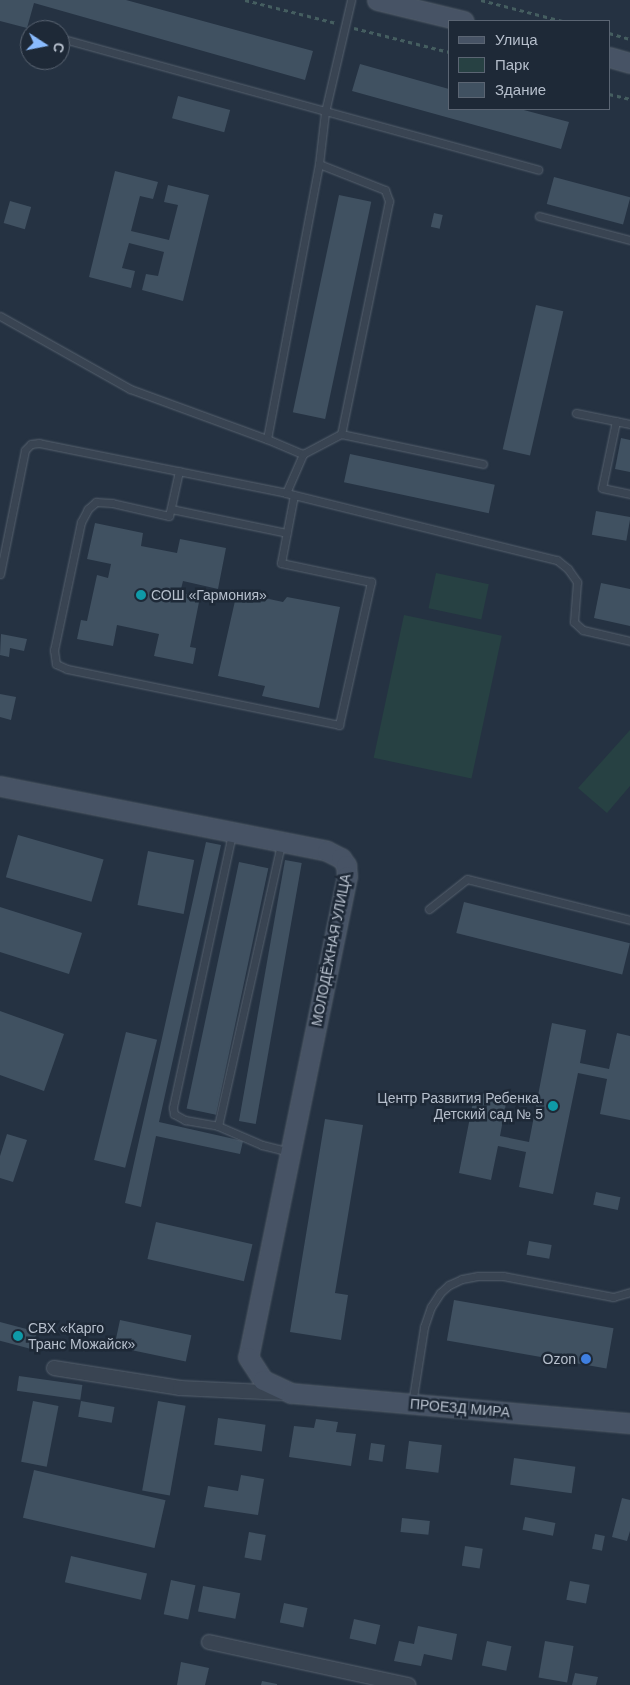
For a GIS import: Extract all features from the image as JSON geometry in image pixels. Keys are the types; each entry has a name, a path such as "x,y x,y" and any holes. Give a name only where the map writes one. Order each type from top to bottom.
{"street":[{"path":"377,0 460,20"},
{"path":"610,57 630,63"},
{"name":"МОЛОДЁЖНАЯ УЛИЦА","path":"0,786 335,853 346,865 347,876 248,1357"},
{"name":"ПРОЕЗД МИРА","path":"248,1357 263,1380 290,1394"},
{"name":"ПРОЕЗД МИРА","path":"54,1368 180,1388 290,1394 630,1423"},
{"path":"209,1642 408,1685"}],"lane":[{"path":"267,439 319,164 325,112 351,0"},
{"path":"70,41 538,170"},
{"path":"319,164 385,190 389,201 341,434"},
{"path":"538,216 630,240"},
{"path":"0,316 130,389 303,454"},
{"path":"576,413 630,424"},
{"path":"616,421 602,488 630,494"},
{"path":"286,493 303,454 341,434 483,464"},
{"path":"0,574 25,450 31,444 39,443 286,493 557,560 568,569 577,582 574,622 583,630 630,641"},
{"path":"179,471 170,516 112,503 96,502 88,509 81,522 54,650 56,664 67,668 339,725 371,582 281,563 294,495"},
{"path":"171,509 287,534"},
{"path":"233,832 173,1108 174,1114 185,1120 218,1126 262,1145 290,1152"},
{"path":"218,1126 282,841"},
{"path":"429,909 467,879 630,920"},
{"path":"412,1404 424,1327 431,1307 440,1292 449,1285 462,1279 478,1276 503,1276 613,1297 630,1292"}],"path":[{"path":"481,0 558,20"},
{"path":"610,33 630,39"},
{"path":"610,94 630,99"}],"green space":[{"path":"436,573 489,584 481,619 429,608"},
{"path":"404,615 502,636 471,779 374,758"},
{"path":"630,730 630,786 607,813 578,788"}],"building":[{"path":"0,0 126,0 313,51 305,80 34,3 29,20 20,20 20,26 0,21"},
{"path":"360,64 448,89 448,110 524,110 569,122 561,149 352,91"},
{"path":"178,96 230,110 224,132 172,118"},
{"path":"115,171 158,182 153,199 140,196 131,231 169,240 178,205 164,202 168,185 209,195 183,301 142,290 146,274 158,276 164,252 129,243 122,268 135,271 131,288 89,277"},
{"path":"554,177 630,197 623,224 547,204"},
{"path":"339,195 371,202 325,419 293,412"},
{"path":"10,201 31,207 25,229 4,223"},
{"path":"434,213 443,215 440,229 431,227"},
{"path":"536,305 563,311 530,456 503,449"},
{"path":"621,438 630,440 630,472 615,469"},
{"path":"350,454 495,485 489,513 344,482"},
{"path":"596,511 630,517 626,541 592,535"},
{"name":"СОШ «Гармония»","path":"95,523 143,533 141,546 177,553 180,539 226,548 218,589 183,581 180,593 200,597 190,647 196,648 193,664 154,656 159,634 117,625 113,646 77,639 81,620 87,621 97,575 108,578 111,564 87,559"},
{"path":"601,583 630,589 630,626 594,618"},
{"path":"237,592 283,602 287,597 340,607 319,708 262,696 265,686 218,676"},
{"path":"1,634 27,639 24,651 10,648 9,657 0,655"},
{"path":"0,694 16,697 11,720 0,717"},
{"path":"18,835 104,860 91,902 6,877"},
{"path":"206,842 221,845 159,1122 243,1141 240,1154 156,1136 141,1207 125,1203"},
{"path":"148,851 194,860 184,914 138,905"},
{"path":"285,860 302,863 256,1124 239,1121"},
{"path":"239,862 268,868 216,1115 187,1108"},
{"path":"464,902 630,943 622,974 456,933"},
{"path":"0,907 82,933 69,974 0,952"},
{"path":"0,1011 64,1034 44,1091 0,1075"},
{"name":"Центр Развития Ребенка. Детский сад № 5","path":"552,1023 586,1030 580,1063 609,1069 617,1033 630,1036 630,1120 600,1114 607,1079 578,1073 553,1194 519,1187 526,1152 498,1146 491,1180 459,1173 475,1092 507,1098 500,1136 529,1142"},
{"path":"126,1032 157,1040 125,1168 94,1160"},
{"path":"325,1119 363,1125 335,1293 348,1295 341,1340 290,1332"},
{"path":"7,1134 27,1140 13,1182 0,1178 0,1156"},
{"path":"596,1192 620,1197 618,1210 593,1205"},
{"path":"156,1222 252,1244 244,1281 147,1259"},
{"path":"529,1241 552,1245 549,1259 527,1255"},
{"path":"454,1300 614,1328 606,1369 447,1340"},
{"path":"120,1320 191,1335 186,1362 114,1346"},
{"name":"СВХ «Карго Транс Можайск»","path":"0,1322 37,1332 32,1349 0,1341"},
{"path":"19,1376 82,1385 80,1400 17,1391"},
{"path":"33,1401 59,1406 47,1467 21,1462"},
{"path":"81,1401 114,1407 112,1423 78,1417"},
{"path":"158,1401 186,1406 170,1495 142,1491"},
{"path":"218,1418 266,1425 262,1451 214,1445"},
{"path":"316,1419 338,1422 336,1432 356,1434 351,1466 289,1457 294,1426 314,1428"},
{"path":"409,1441 442,1445 438,1473 406,1469"},
{"path":"371,1443 385,1445 382,1462 369,1460"},
{"path":"514,1458 575,1467 572,1493 510,1485"},
{"path":"34,1470 166,1500 155,1548 23,1518"},
{"path":"241,1475 264,1479 258,1515 204,1507 208,1486 238,1491"},
{"path":"622,1498 630,1500 630,1531 627,1541 612,1537"},
{"path":"525,1517 555,1523 553,1536 523,1530"},
{"path":"402,1518 430,1521 428,1535 401,1532"},
{"path":"249,1532 266,1535 261,1561 244,1558"},
{"path":"595,1534 605,1536 602,1551 592,1549"},
{"path":"465,1546 483,1549 480,1569 462,1566"},
{"path":"71,1556 147,1574 141,1600 65,1582"},
{"path":"171,1580 195,1585 188,1619 164,1614"},
{"path":"570,1581 590,1585 586,1603 566,1600"},
{"path":"203,1586 240,1593 235,1619 198,1612"},
{"path":"284,1603 307,1608 303,1628 280,1623"},
{"path":"354,1619 380,1625 376,1645 350,1638"},
{"path":"418,1626 457,1634 452,1660 424,1654 421,1666 394,1661 399,1641 414,1644"},
{"path":"487,1641 511,1646 506,1671 482,1665"},
{"path":"545,1641 574,1646 567,1682 539,1677"},
{"path":"181,1662 209,1668 205,1685 177,1685"},
{"path":"575,1673 598,1677 596,1685 572,1685"},
{"path":"262,1681 277,1684 277,1685 261,1685"}],"place":[{"name":"СОШ «Гармония»","path":"141,595"},
{"name":"Центр Развития Ребенка. Детский сад № 5","path":"553,1106"},
{"name":"СВХ «Карго Транс Можайск»","path":"18,1336"},
{"name":"Ozon","path":"586,1359"}]}
